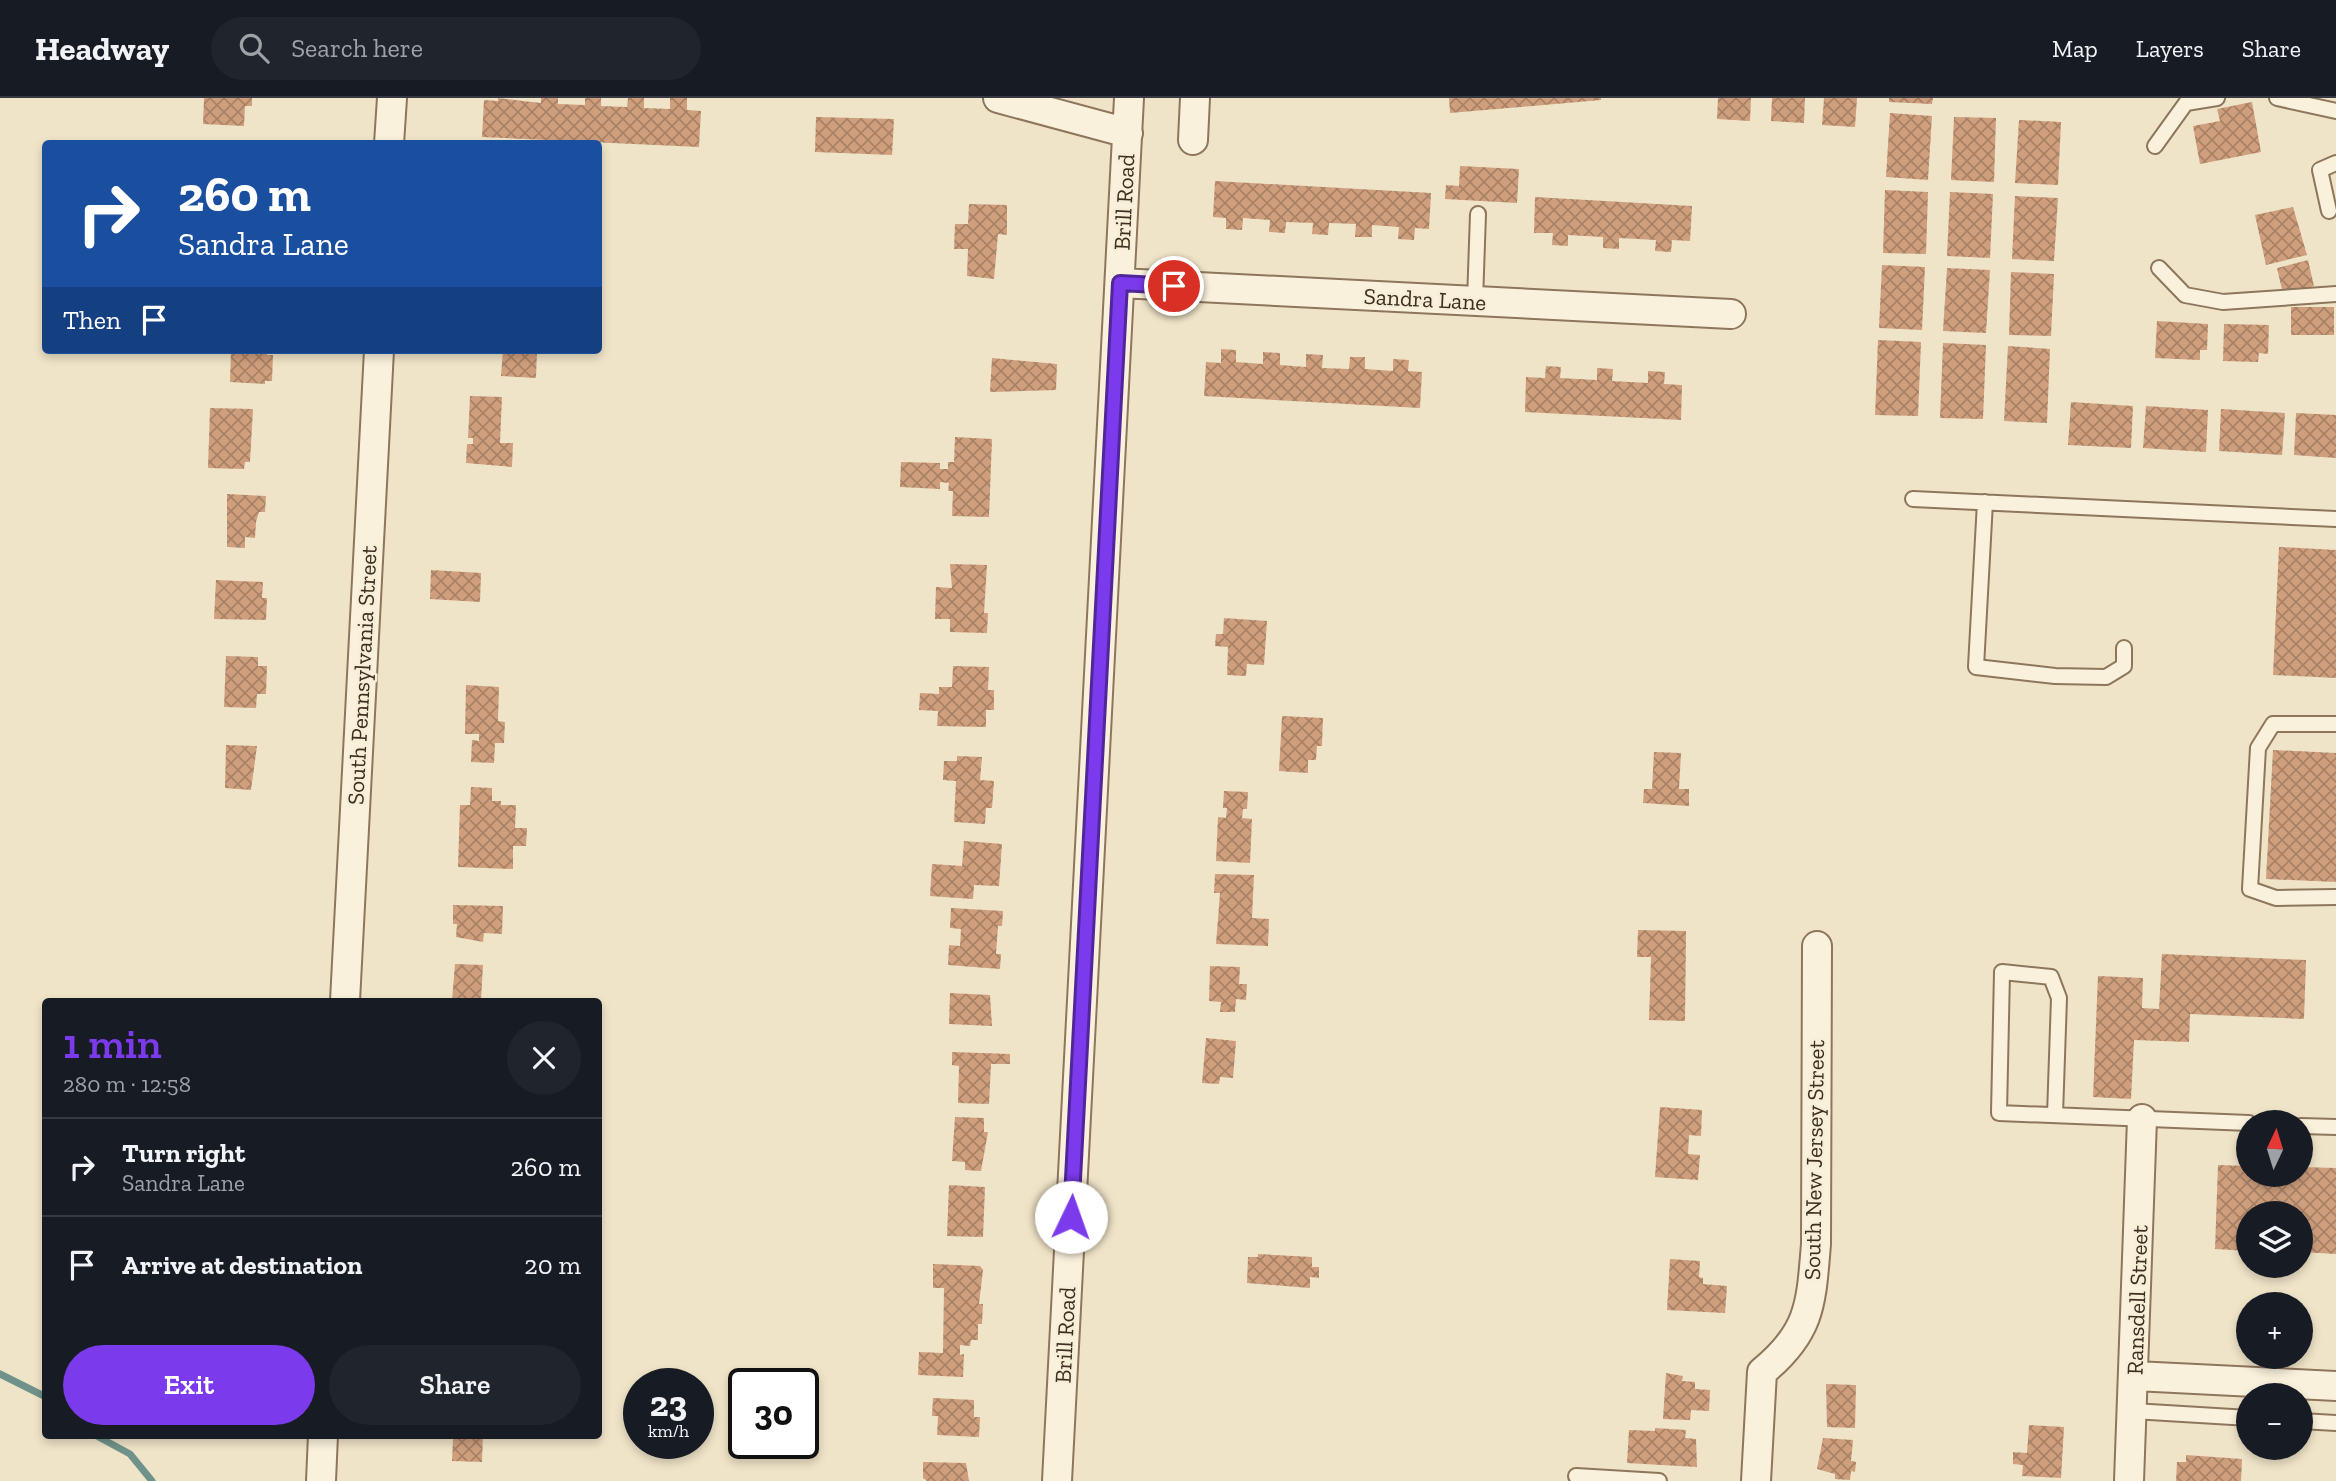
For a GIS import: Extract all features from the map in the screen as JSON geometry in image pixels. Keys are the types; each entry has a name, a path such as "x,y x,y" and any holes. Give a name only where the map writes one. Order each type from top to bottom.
{"street":[{"path":"390,140 392,98"},
{"path":"998,98 1070,108 1128,133"},
{"name":"Brill Road","path":"1057,1481 1129,98"},
{"path":"1193,140 1195,98"},
{"name":"Sandra Lane","path":"1120,283 1731,314"},
{"name":"South Pennsylvania Street","path":"345,998 379,354"},
{"name":"South New Jersey Street","path":"1756,1481 1762,1372 1784,1354 1806,1322 1813,1289 1816,1244 1817,946"},
{"name":"Ransdell Street","path":"2129,1481 2135,1376 2142,1119"},
{"path":"2135,1376 2336,1386"},
{"path":"321,1481 323,1439"}],"lane":[{"path":"2155,146 2186,103 2217,98"},
{"path":"2277,98 2336,111 2335,98"},
{"path":"2329,211 2320,170 2336,163"},
{"path":"1475,301 1478,214"},
{"path":"2159,268 2185,295 2223,302 2336,294"},
{"path":"1913,499 2336,519"},
{"path":"1985,502 1976,667 2055,676 2106,677 2124,666 2124,648"},
{"path":"2336,724 2273,724 2258,748 2250,889 2277,898 2336,897"},
{"path":"2056,1115 2059,998 2050,977 2002,972 1999,1113 2236,1123"},
{"path":"2314,1126 2336,1127"},
{"path":"2133,1411 2236,1417"},
{"path":"2313,1422 2336,1423"},
{"path":"1576,1476 1659,1481"}],"building":[{"path":"204,98 252,98 252,106 245,106 244,126 203,124"},
{"path":"498,98 541,103 541,98 558,98 558,104 585,105 585,98 601,98 601,106 627,107 628,98 644,98 644,108 670,109 670,98 687,98 687,110 701,111 699,147 602,143 602,140 482,137 484,100 498,101"},
{"path":"1449,98 1601,98 1601,100 1450,113"},
{"path":"1718,98 1751,98 1750,121 1717,119"},
{"path":"1772,98 1805,98 1804,123 1771,121"},
{"path":"1824,98 1857,98 1855,127 1822,125"},
{"path":"1889,98 1933,98 1932,104 1889,102"},
{"path":"2252,102 2261,152 2200,164 2193,126 2220,121 2217,109"},
{"path":"1890,113 1932,116 1928,180 1886,177"},
{"path":"816,117 894,119 892,155 815,152"},
{"path":"1954,117 1996,118 1994,182 1951,180"},
{"path":"2019,120 2061,122 2058,185 2015,183"},
{"path":"1460,166 1519,169 1517,203 1445,199 1446,185 1459,186"},
{"path":"1215,181 1431,193 1429,229 1415,228 1414,240 1398,239 1399,227 1372,225 1372,237 1355,237 1356,224 1329,223 1328,235 1312,234 1313,223 1286,222 1285,233 1269,232 1270,220 1243,218 1242,230 1226,229 1226,218 1213,217"},
{"path":"1885,190 1928,192 1926,254 1883,253"},
{"path":"1950,192 1993,194 1990,258 1947,256"},
{"path":"2015,196 2058,198 2054,261 2012,259"},
{"path":"1535,197 1692,206 1690,241 1672,240 1671,252 1655,251 1656,240 1619,238 1619,249 1603,248 1603,237 1568,235 1568,246 1552,245 1553,233 1534,233"},
{"path":"969,204 1007,205 1007,235 998,234 994,279 967,276 968,249 954,249 955,224 968,224"},
{"path":"2293,207 2307,255 2266,265 2255,215"},
{"path":"2308,260 2314,286 2283,294 2277,268"},
{"path":"1882,265 1925,267 1922,330 1879,328"},
{"path":"1947,268 1990,270 1986,333 1943,331"},
{"path":"2011,272 2054,274 2051,336 2009,335"},
{"path":"2291,307 2334,307 2334,335 2291,335"},
{"path":"2157,321 2208,324 2207,350 2200,350 2200,360 2155,358"},
{"path":"2224,324 2269,325 2268,354 2259,353 2258,362 2223,361"},
{"path":"1878,340 1921,342 1918,416 1875,415"},
{"path":"1943,343 1986,345 1983,419 1940,418"},
{"path":"2008,346 2050,349 2047,423 2004,421"},
{"path":"1221,349 1236,350 1236,362 1263,364 1263,352 1280,353 1280,365 1306,367 1306,354 1323,355 1322,368 1349,369 1350,357 1365,357 1365,369 1393,371 1393,359 1409,360 1408,371 1422,372 1420,408 1204,396 1206,362 1221,363"},
{"path":"231,354 273,355 272,381 265,381 265,384 230,382"},
{"path":"503,354 537,354 536,378 501,376"},
{"path":"992,358 1057,364 1056,390 990,392"},
{"path":"1546,366 1561,367 1560,378 1597,380 1597,368 1613,369 1612,381 1648,383 1648,371 1665,372 1664,384 1682,385 1681,420 1525,412 1526,377 1545,378"},
{"path":"470,396 502,397 500,443 513,443 512,467 466,463 467,444 473,444 473,438 468,438"},
{"path":"2071,402 2133,406 2131,448 2068,445"},
{"path":"2146,406 2208,410 2206,452 2143,448"},
{"path":"210,408 253,409 250,462 245,462 244,469 208,468"},
{"path":"2221,409 2285,413 2282,455 2219,451"},
{"path":"2296,413 2336,415 2336,458 2294,455"},
{"path":"955,437 992,439 989,517 952,516 953,491 948,491 949,483 940,482 940,489 900,487 901,462 940,463 940,469 948,469 948,462 954,462"},
{"path":"227,494 266,496 265,512 259,512 256,522 255,538 245,537 245,548 227,547"},
{"path":"2279,547 2336,550 2336,678 2273,675"},
{"path":"950,564 987,565 984,613 988,613 987,633 950,632 950,619 935,619 936,587 952,588"},
{"path":"431,570 481,573 480,602 430,599"},
{"path":"216,580 263,582 262,598 267,598 266,620 214,619"},
{"path":"1224,618 1267,621 1264,665 1247,664 1246,676 1227,675 1228,647 1215,646 1216,634 1223,634"},
{"path":"226,656 258,657 258,666 267,666 266,694 257,694 256,708 224,707"},
{"path":"953,666 989,667 988,690 994,690 994,710 986,710 986,727 937,726 938,711 919,710 920,693 939,694 939,687 952,687"},
{"path":"466,685 499,687 498,721 505,722 504,743 495,743 494,763 471,762 472,740 479,741 479,734 465,734"},
{"path":"1282,716 1323,718 1322,746 1317,746 1316,760 1308,760 1308,773 1279,771"},
{"path":"226,745 257,746 251,790 225,788"},
{"path":"2273,750 2336,753 2336,882 2266,879"},
{"path":"1654,752 1681,753 1679,789 1689,789 1689,806 1643,803 1644,789 1652,789"},
{"path":"957,756 982,757 980,780 994,781 992,808 986,808 985,824 954,822 956,781 943,780 944,761 957,761"},
{"path":"471,787 492,788 492,801 501,801 501,805 516,805 515,828 527,828 526,846 513,846 513,869 458,867 460,805 470,805"},
{"path":"1224,791 1248,792 1247,809 1243,809 1242,818 1252,819 1250,863 1216,861 1218,817 1226,818 1227,808 1223,808"},
{"path":"964,841 1002,844 999,886 974,885 973,899 930,896 932,864 962,866"},
{"path":"1215,874 1254,875 1252,918 1269,919 1268,946 1216,944 1220,893 1214,893"},
{"path":"453,905 503,906 502,934 484,933 483,942 456,937 457,924 453,924"},
{"path":"951,908 1003,911 1002,926 998,926 996,954 1001,954 1000,969 948,965 949,945 960,946 961,929 950,928"},
{"path":"1638,930 1686,931 1685,1021 1649,1020 1651,957 1637,957"},
{"path":"2162,954 2306,960 2304,1019 2190,1014 2189,1042 2134,1040 2131,1099 2093,1097 2098,976 2143,978 2142,1008 2159,1009"},
{"path":"455,964 483,965 481,998 452,998"},
{"path":"1210,966 1240,967 1239,984 1247,984 1246,1000 1236,999 1235,1012 1220,1012 1221,1002 1209,1001"},
{"path":"950,993 990,995 992,1026 949,1024"},
{"path":"1206,1038 1236,1041 1233,1078 1220,1077 1219,1084 1202,1083"},
{"path":"952,1052 1010,1054 1010,1064 991,1064 989,1104 958,1103 959,1066 952,1065"},
{"path":"1660,1107 1702,1110 1701,1136 1689,1135 1688,1154 1700,1155 1698,1180 1655,1177"},
{"path":"955,1117 984,1118 984,1132 988,1132 981,1171 965,1170 965,1162 952,1161"},
{"path":"2218,1165 2236,1166 2236,1187 2313,1187 2314,1167 2336,1168 2336,1254 2313,1253 2313,1201 2236,1201 2236,1250 2215,1249"},
{"path":"949,1185 985,1187 983,1237 947,1236"},
{"path":"1258,1254 1312,1257 1312,1267 1319,1267 1319,1278 1310,1277 1310,1288 1247,1283 1248,1257 1258,1257"},
{"path":"1670,1259 1700,1261 1699,1277 1703,1278 1703,1284 1727,1286 1725,1313 1667,1310"},
{"path":"933,1264 980,1266 983,1270 979,1304 983,1304 982,1324 978,1324 978,1340 971,1340 970,1346 960,1345 960,1355 964,1354 963,1377 918,1375 919,1352 943,1353 944,1288 933,1288"},
{"path":"1666,1373 1683,1376 1682,1381 1695,1382 1695,1389 1710,1390 1709,1411 1691,1410 1690,1420 1663,1419"},
{"path":"1826,1384 1856,1385 1855,1428 1827,1427"},
{"path":"933,1398 974,1400 974,1417 980,1417 979,1437 937,1435 938,1416 932,1416"},
{"path":"2029,1425 2064,1427 2061,1478 2022,1476 2023,1465 2013,1464 2013,1452 2027,1453"},
{"path":"1655,1428 1686,1430 1685,1438 1696,1439 1697,1467 1627,1463 1629,1430 1655,1431"},
{"path":"1823,1438 1853,1440 1851,1461 1856,1462 1855,1472 1851,1471 1850,1480 1835,1479 1835,1474 1817,1469"},
{"path":"453,1439 483,1439 482,1462 452,1461"},
{"path":"2186,1455 2242,1460 2241,1481 2176,1481 2177,1462 2186,1462"},
{"path":"923,1462 966,1463 969,1481 927,1481 923,1478"}],"waterway":[{"path":"0,1374 42,1395"},
{"path":"102,1439 130,1454 152,1481"}],"route":[{"path":"1071,1217 1120,283 1174,286"}]}
